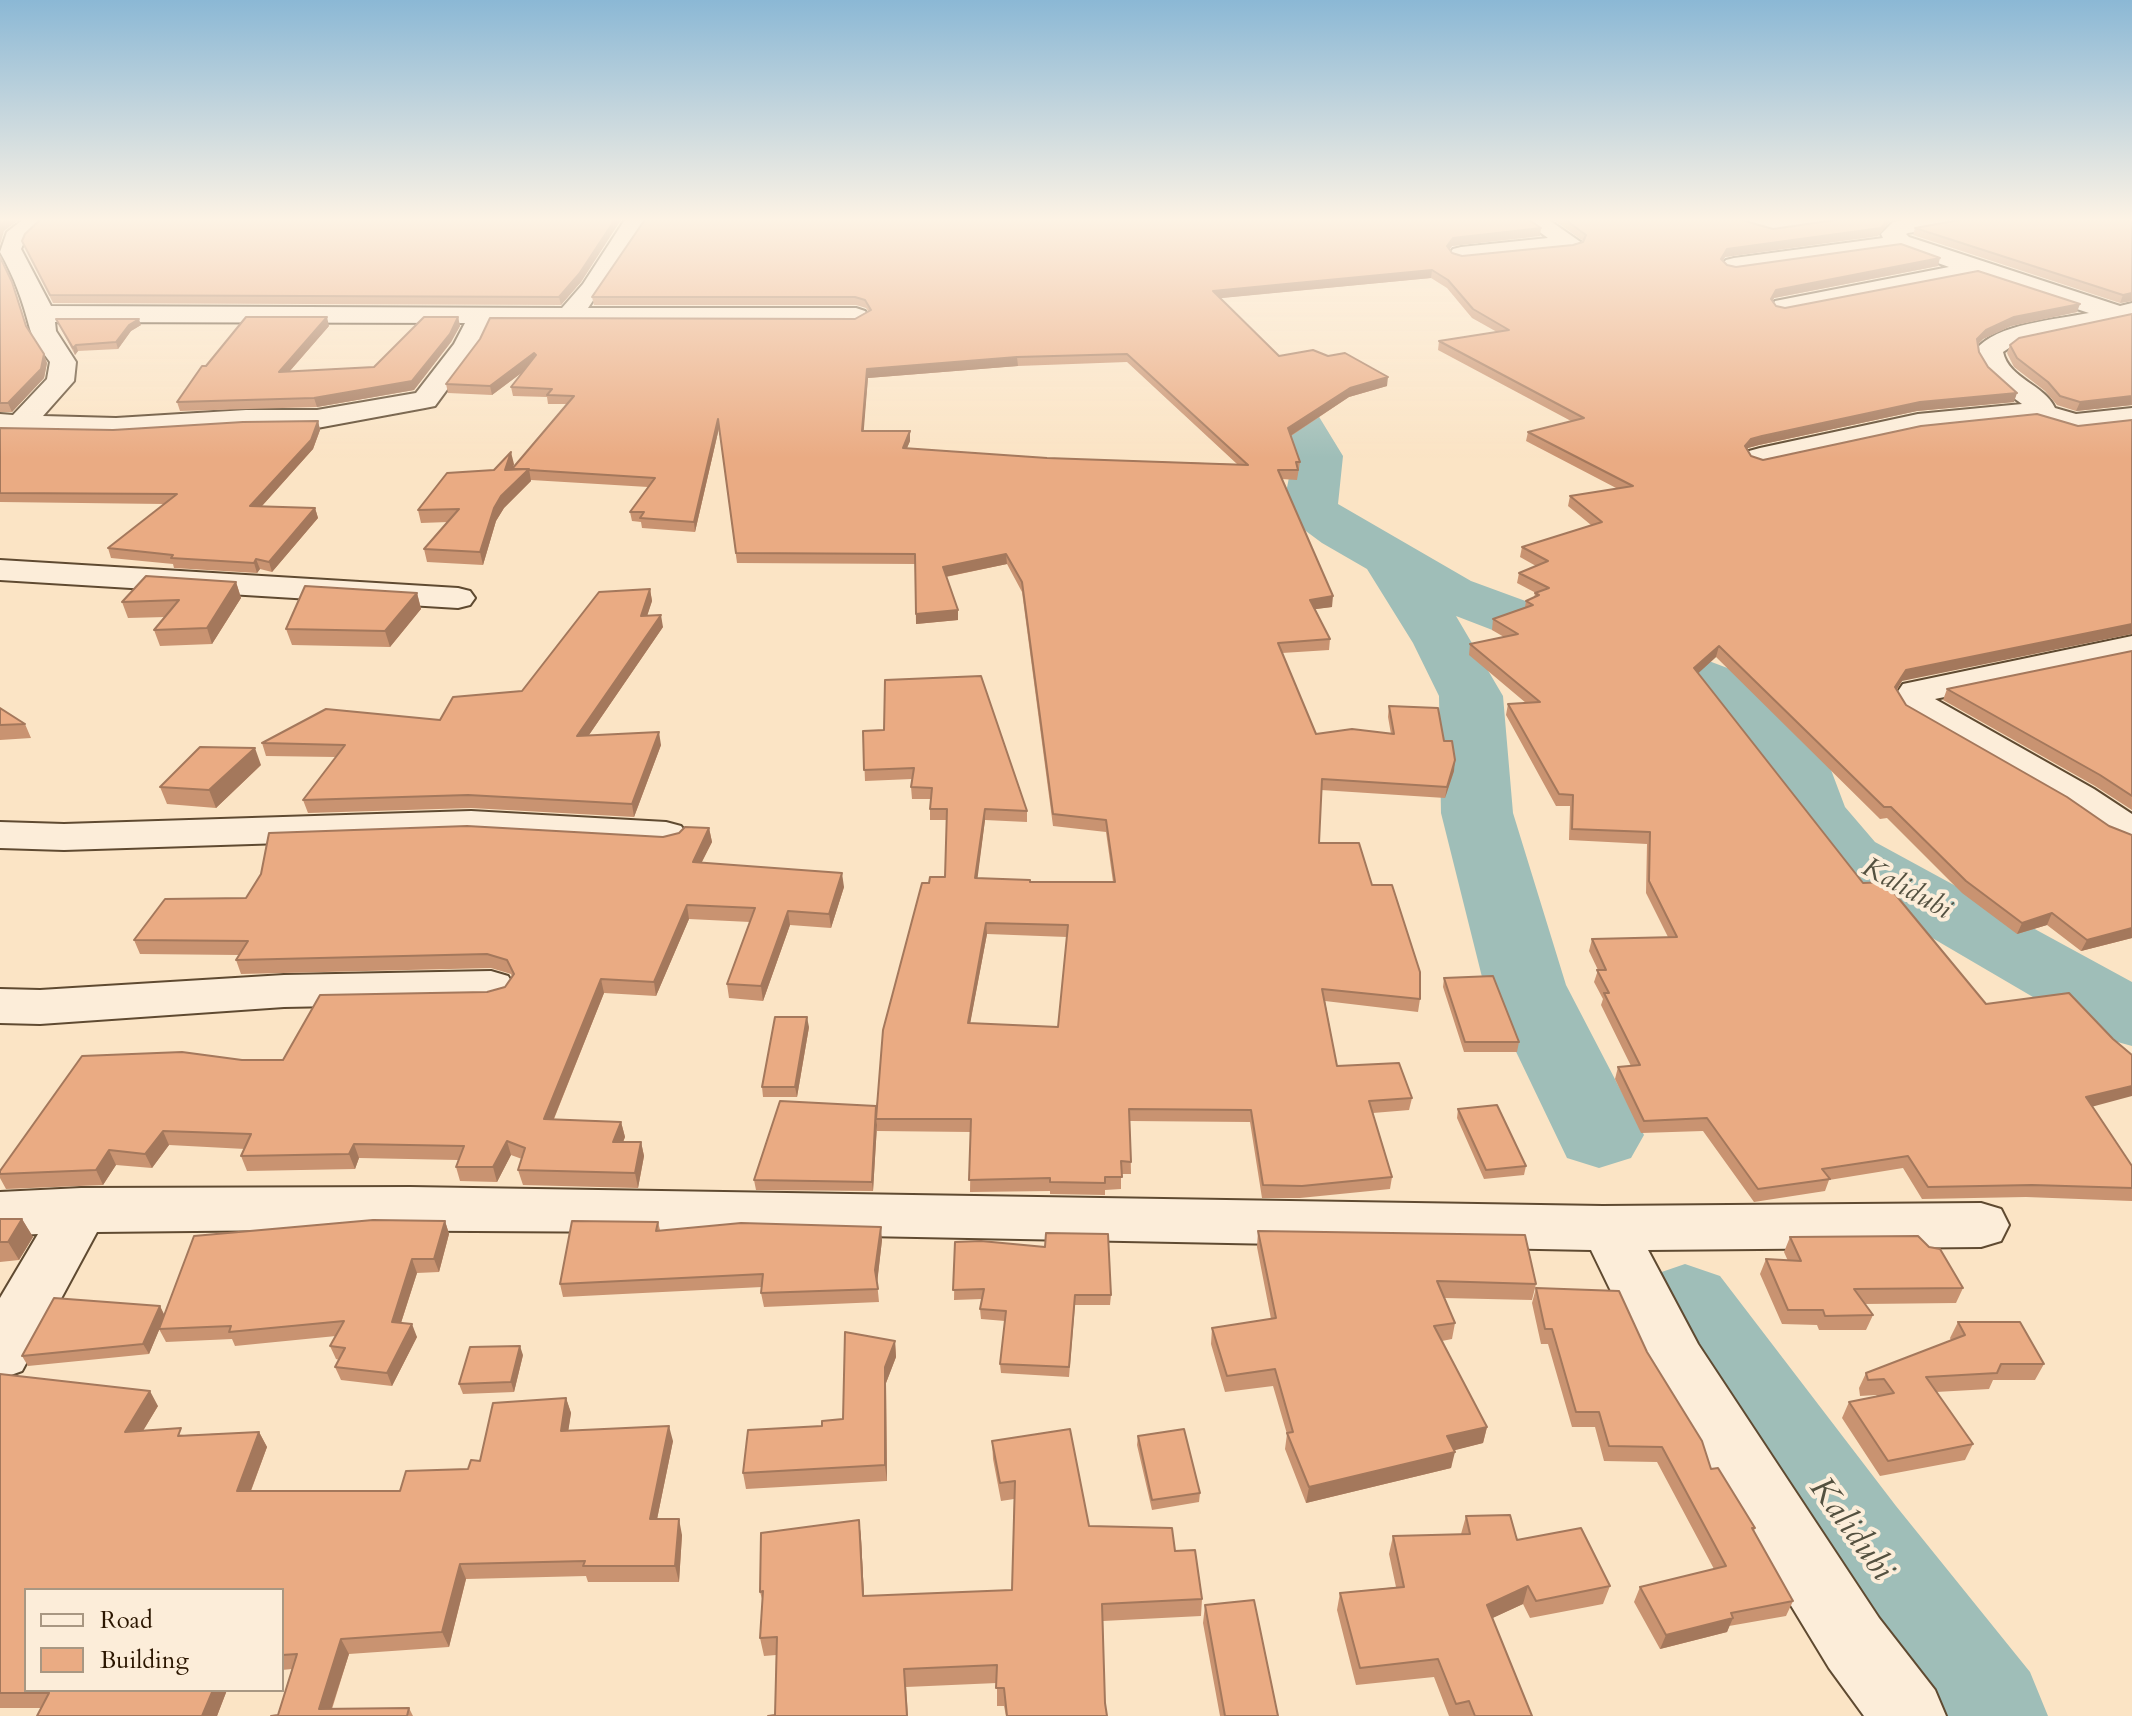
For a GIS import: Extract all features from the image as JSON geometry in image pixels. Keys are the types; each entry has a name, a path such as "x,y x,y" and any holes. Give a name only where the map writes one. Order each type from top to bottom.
{"street":[{"path":"11,423 60,381 63,362 43,331 41,314 33,298"},
{"path":"569,315 583,298"},
{"path":"1784,306 1825,298"},
{"path":"2077,298 2125,312"},
{"path":"2036,411 2041,407 2038,402 1999,372 1989,360 1989,350 2006,338 2125,312"},
{"path":"41,314 856,316"},
{"path":"11,423 116,427 246,419 317,419 425,400 466,346 481,316"},
{"path":"1760,457 1918,423 2036,411 2074,423 2132,417"},
{"path":"0,570 458,598"},
{"path":"2132,647 1930,689 1917,692 1913,697 1914,703 1937,718 2073,793 2132,834"},
{"path":"0,835 64,837 471,824 666,835"},
{"path":"0,1006 40,1007 284,991 491,987"},
{"path":"0,1214 144,1208 605,1209 1758,1230 1981,1225"},
{"path":"0,1353 81,1210"},
{"path":"1608,1227 1676,1362 1854,1643 1909,1716"}],"building":[{"path":"0,298 17,298 26,326 44,354 41,369 8,403 0,403"},
{"path":"859,298 1220,298 1279,356 1313,350 1328,356 1345,353 1388,377 1350,388 1288,428 1300,462 1296,462 1298,470 1278,470 1333,596 1310,600 1330,639 1278,643 1316,734 1352,729 1394,734 1389,706 1438,708 1444,741 1452,741 1455,760 1447,787 1322,779 1319,843 1359,843 1372,885 1392,885 1420,972 1420,999 1322,989 1337,1066 1399,1063 1412,1098 1369,1101 1392,1177 1302,1186 1263,1185 1251,1110 1129,1109 1131,1162 1121,1161 1122,1177 1105,1177 1105,1183 1050,1182 1050,1178 969,1180 971,1119 876,1119 883,1030 922,883 929,883 930,877 945,877 947,809 930,809 932,788 911,787 914,768 864,770 863,731 884,730 885,680 981,676 1027,811 985,809 975,878 1030,882 1115,882 1106,820 1053,814 1022,582 1006,554 943,567 958,610 916,614 915,554 736,553 718,419 694,522 640,518 644,512 630,512 655,478 512,469 574,396 547,395 552,389 511,387 536,355 534,353 490,386 446,384 480,339 490,318 855,319 871,310 865,300","holes":["1127,354 1248,465 1047,458 903,448 910,431 862,431 867,369 1017,357","986,923 1068,925 1058,1027 968,1023"]},
{"path":"1464,298 1772,298 1776,306 1785,308 1837,298 2062,298 2080,304 2014,317 1986,330 1977,339 1979,352 1988,367 2017,393 1920,402 1762,436 1751,439 1745,446 1751,456 1763,460 1921,426 2037,414 2078,426 2132,420 2132,624 1906,670 1895,687 1906,705 2067,797 2109,826 2132,835 2132,928 2087,940 2052,913 2022,923 1966,881 1891,807 1884,807 1719,646 1694,668 1863,883 1885,882 1986,1004 2069,993 2132,1055 2132,1086 2086,1097 2132,1166 2132,1188 2032,1185 1928,1187 1908,1156 1822,1169 1830,1179 1758,1189 1707,1118 1644,1121 1618,1067 1640,1065 1604,993 1609,993 1597,970 1606,970 1592,939 1677,937 1649,881 1650,832 1572,829 1573,795 1559,794 1508,704 1540,702 1470,644 1518,634 1493,619 1533,605 1526,601 1539,595 1535,593 1549,588 1519,573 1548,561 1522,547 1602,522 1570,496 1633,486 1528,432 1584,418 1439,341 1509,330 1473,309"},
{"path":"2132,314 2132,396 2080,402 2060,396 2048,382 2017,358 2010,345 2019,338"},
{"path":"246,317 327,317 279,372 374,367 424,317 458,317 450,334 412,381 314,398 177,402 202,366 206,366"},
{"path":"56,319 139,319 129,325 116,342 76,345 73,348"},
{"path":"318,421 311,440 250,506 315,508 269,562 256,559 254,563 171,558 173,555 108,548 177,494 0,493 0,428 113,430"},
{"path":"511,452 505,470 529,469 501,496 480,552 424,549 459,509 418,510 447,473 494,470"},
{"path":"146,576 236,582 207,628 154,630 179,600 122,602"},
{"path":"305,586 417,593 385,631 286,629"},
{"path":"650,589 641,616 661,615 577,736 659,732 632,804 468,795 303,800 345,745 262,743 326,709 440,720 453,697 522,691 599,592"},
{"path":"2132,651 2132,796 1947,689"},
{"path":"0,708 25,724 0,725"},
{"path":"200,747 255,748 209,790 160,787"},
{"path":"467,826 663,837 679,833 685,827 709,828 693,862 842,873 829,914 788,911 761,986 727,984 755,908 687,905 654,982 601,979 544,1119 621,1122 613,1142 641,1142 635,1173 518,1170 525,1148 507,1141 493,1167 456,1167 464,1146 354,1144 349,1154 241,1156 251,1134 163,1131 145,1154 109,1150 96,1170 0,1174 82,1056 182,1052 242,1060 283,1060 320,995 487,992 505,987 514,974 507,960 487,954 236,960 248,941 134,940 165,899 246,898 261,874 269,833"},
{"path":"1493,976 1519,1042 1465,1042 1444,978"},
{"path":"775,1017 807,1017 795,1087 762,1087"},
{"path":"780,1101 876,1106 872,1182 754,1180"},
{"path":"1497,1105 1526,1166 1486,1170 1458,1109"},
{"path":"0,1219 22,1219 8,1242 0,1242"},
{"path":"373,1220 445,1221 434,1259 412,1259 392,1322 412,1324 387,1373 335,1367 345,1348 330,1346 344,1321 229,1332 231,1326 159,1329 194,1236"},
{"path":"572,1221 658,1222 656,1231 741,1223 881,1227 875,1270 878,1289 761,1293 763,1274 560,1284"},
{"path":"1258,1231 1525,1235 1536,1284 1437,1281 1455,1323 1434,1326 1487,1427 1447,1436 1455,1452 1309,1487 1287,1433 1293,1432 1275,1369 1227,1376 1212,1328 1276,1318"},
{"path":"1046,1233 1108,1234 1111,1295 1075,1295 1069,1367 1000,1364 1006,1311 980,1309 984,1289 953,1290 955,1242 981,1241 1045,1247"},
{"path":"1918,1236 1929,1247 1940,1249 1963,1288 1854,1289 1873,1315 1825,1316 1823,1310 1788,1310 1766,1259 1801,1261 1790,1237"},
{"path":"1536,1288 1619,1291 1647,1352 1702,1441 1711,1469 1718,1468 1755,1528 1752,1528 1793,1601 1731,1613 1733,1618 1666,1635 1640,1587 1726,1566 1662,1447 1609,1446 1599,1412 1576,1412 1552,1329 1545,1329"},
{"path":"54,1298 160,1306 143,1344 22,1356"},
{"path":"1958,1322 2020,1322 2044,1364 2001,1364 1997,1373 1926,1377 1973,1444 1888,1461 1849,1402 1894,1393 1884,1379 1868,1380 1866,1373 1965,1335"},
{"path":"845,1332 895,1341 885,1367 885,1465 743,1473 748,1430 822,1426 822,1421 843,1419"},
{"path":"520,1346 511,1382 459,1384 470,1347"},
{"path":"0,1374 150,1391 125,1432 181,1428 178,1436 259,1432 237,1491 400,1491 406,1471 468,1469 471,1460 480,1461 493,1403 566,1398 561,1431 669,1426 650,1519 679,1519 675,1566 583,1566 585,1561 460,1564 442,1632 341,1639 319,1709 409,1708 407,1716 271,1716 278,1715 297,1654 284,1655 284,1588 24,1588 24,1692 212,1692 202,1716 37,1716 49,1693 0,1693"},
{"path":"1070,1429 1089,1526 1172,1528 1175,1551 1195,1550 1202,1599 1102,1604 1107,1716 1007,1716 1004,1688 996,1688 997,1665 904,1669 907,1716 768,1716 775,1715 777,1637 760,1638 763,1591 760,1592 761,1533 859,1520 863,1596 1012,1590 1015,1481 1000,1483 992,1441"},
{"path":"1184,1429 1200,1493 1152,1500 1138,1436"},
{"path":"1510,1515 1517,1540 1581,1528 1610,1586 1536,1601 1528,1586 1487,1605 1532,1716 1475,1716 1469,1701 1456,1704 1438,1659 1360,1668 1340,1593 1404,1587 1393,1536 1470,1534 1466,1516"},
{"path":"1254,1600 1278,1716 1225,1716 1205,1605"}],"waterway":[{"name":"Kalidubi","path":"1233,356 1293,412 1318,456 1310,509 1341,531 1450,593 1529,623 1647,659 1731,692 1785,738 1811,813 1849,858 2132,1018"},
{"name":"Kalidubi","path":"1390,561 1444,643 1471,696 1477,813 1525,985 1599,1135"},
{"name":"Kalidubi","path":"1685,1305 1856,1543 1986,1716"}]}
